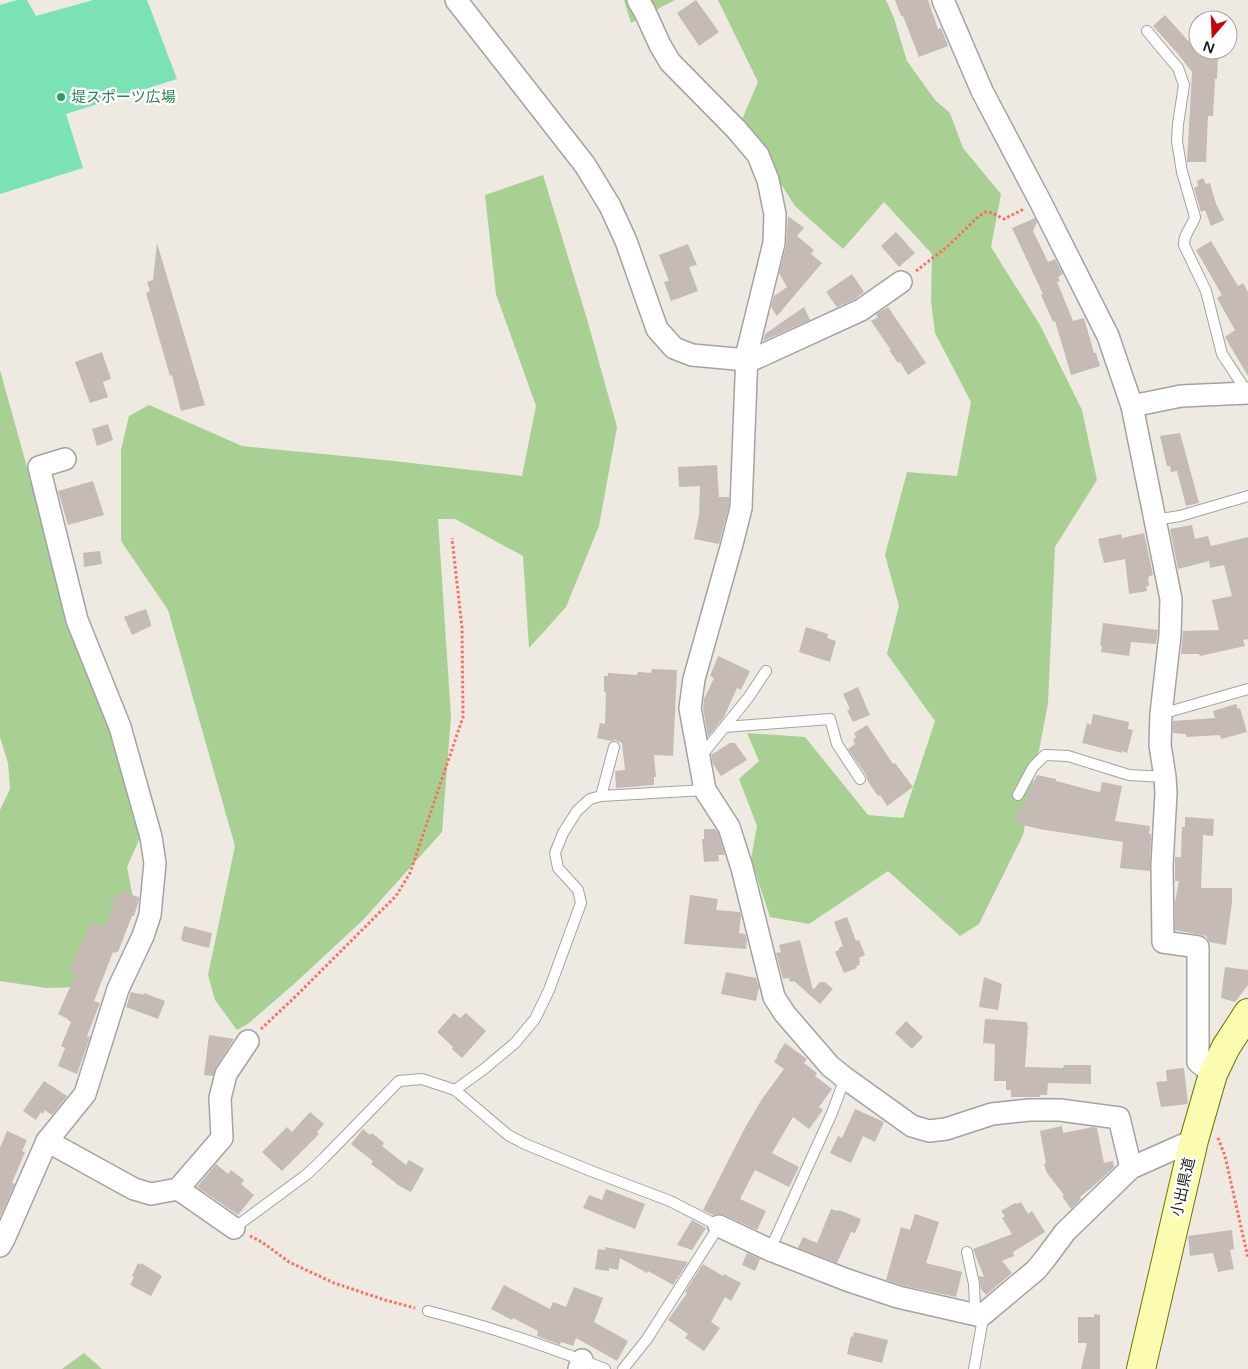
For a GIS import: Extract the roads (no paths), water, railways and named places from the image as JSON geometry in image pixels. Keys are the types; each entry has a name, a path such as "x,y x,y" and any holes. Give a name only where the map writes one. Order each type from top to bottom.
{"main road":[{"name":"小出県道","path":"1141,1369 1194,1140 1213,1074 1226,1047 1248,1013"}],"street":[{"path":"456,0 585,165 610,206 626,242 657,329 674,348 692,354 747,360 754,359 861,310 900,282"},
{"path":"638,0 670,62 758,155 768,180 776,214 774,243 747,353 740,508 732,544 694,679 690,708 705,790 729,828 742,868 774,997 785,1014 830,1066 912,1126 929,1131 946,1129 992,1114 1029,1110 1060,1110 1119,1118 1131,1168"},
{"path":"943,0 982,91 1108,336 1132,406 1171,599 1170,635 1161,714 1160,745 1166,794 1162,865 1163,942 1198,947 1198,1062 1213,1074"},
{"path":"1132,406 1181,396 1248,392"},
{"path":"0,1246 47,1141 85,1094 118,989 143,936 150,914 155,863 151,837 120,727 77,620 39,467 65,459"},
{"path":"47,1141 134,1189 151,1194 178,1189 222,1138 220,1098 226,1074 248,1042"},
{"path":"718,1226 770,1250 898,1298 980,1316 1036,1270 1065,1232 1131,1168 1194,1140"},
{"path":"178,1189 234,1228"}],"lane":[{"path":"1148,32 1178,68 1184,85 1177,141 1182,172 1195,217 1194,223 1184,239 1184,246 1206,291 1222,354 1248,392"},
{"path":"1154,520 1180,516 1248,496"},
{"path":"700,757 748,698 766,671"},
{"path":"1161,714 1248,689"},
{"path":"725,727 830,719 837,744 860,779"},
{"path":"601,796 614,747"},
{"path":"1018,795 1033,767 1045,755 1068,756 1129,775 1165,777"},
{"path":"456,1090 515,1043 535,1018 549,990 581,903 578,890 558,868 555,853 563,833 577,812 590,799 601,796 705,790"},
{"path":"234,1228 306,1175 399,1081 422,1078 456,1090 508,1135 525,1144 670,1201 718,1226 647,1339 623,1369"},
{"path":"770,1250 832,1114 845,1078"},
{"path":"967,1252 974,1284 975,1308 982,1324 974,1369"},
{"path":"428,1311 471,1322 581,1364 605,1369"}],"place":[{"name":"堤スポーツ広場","path":"61,97"}]}
